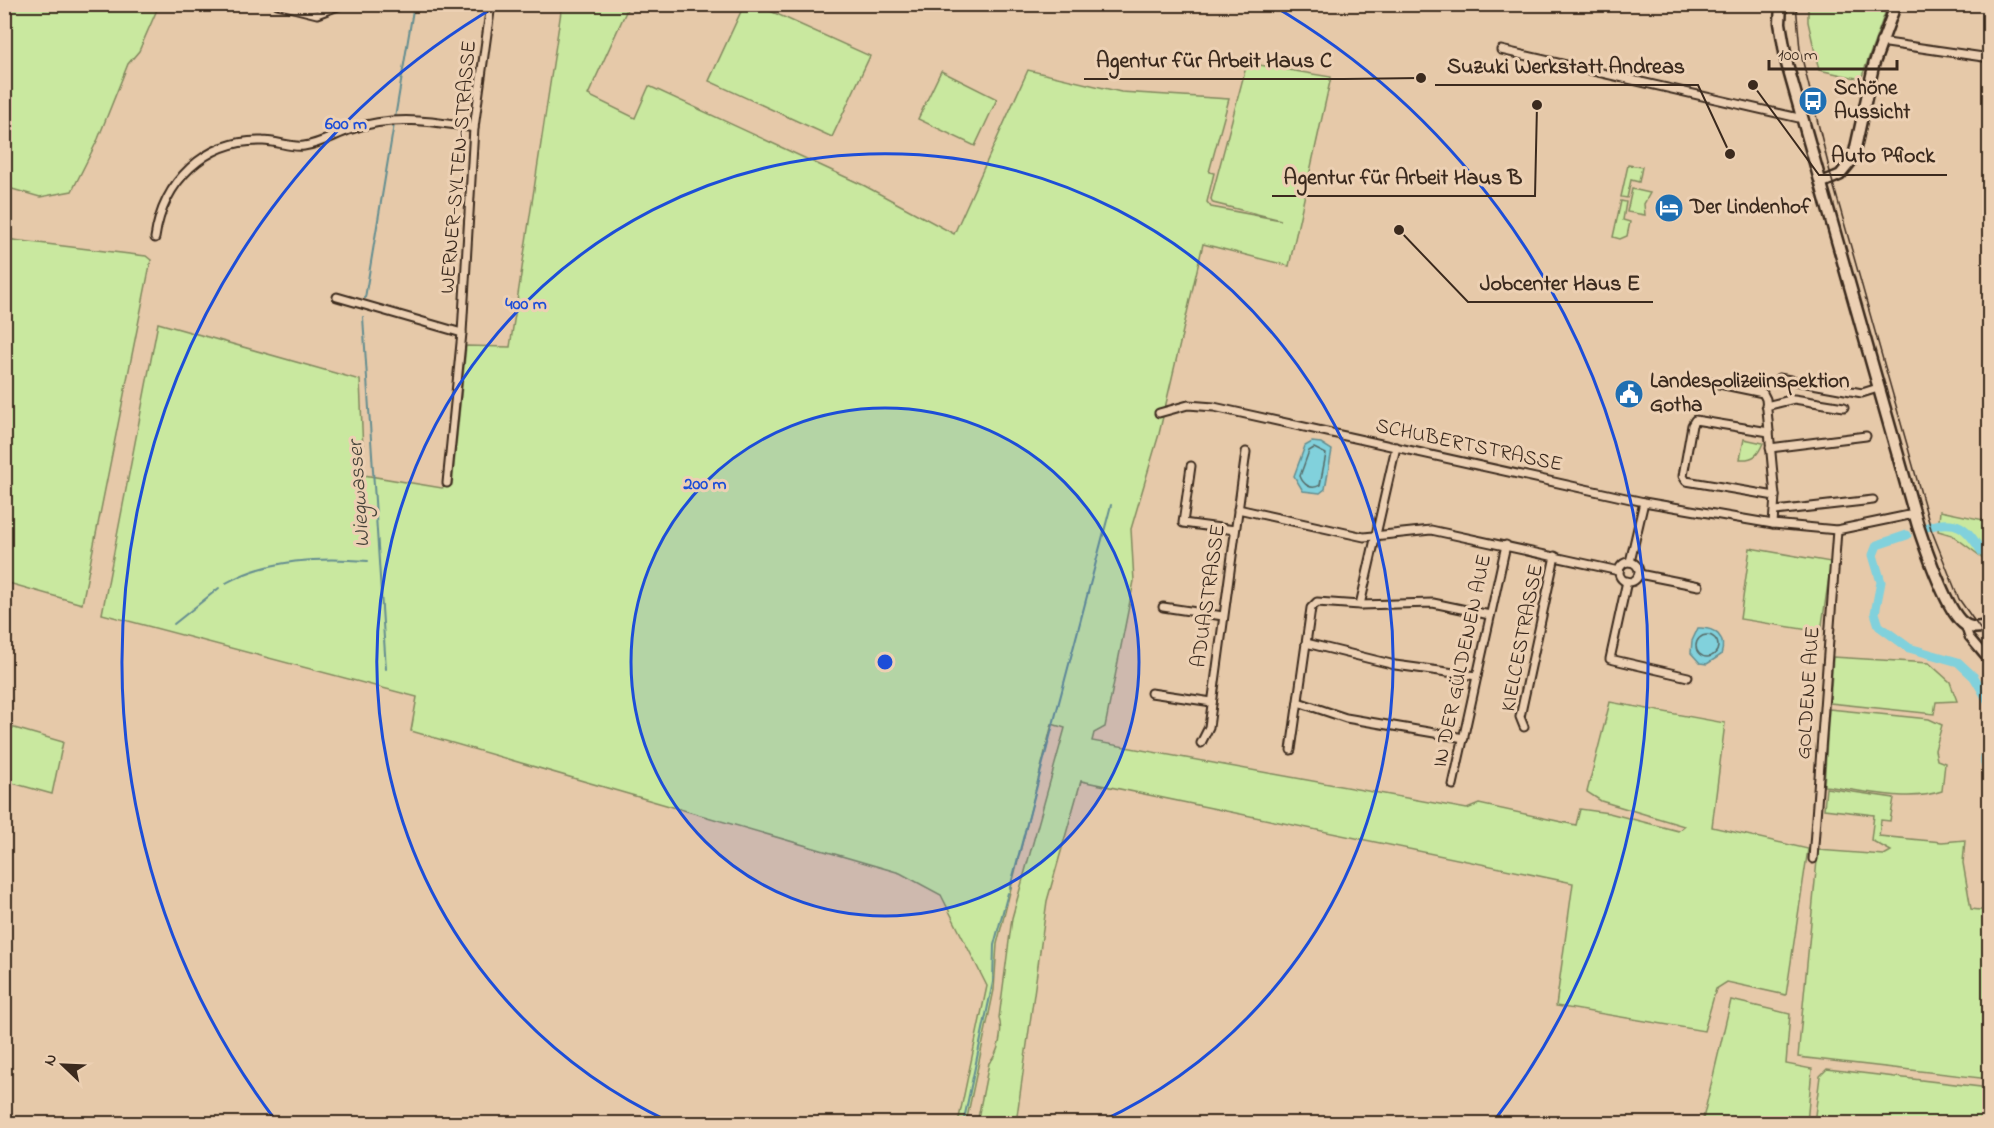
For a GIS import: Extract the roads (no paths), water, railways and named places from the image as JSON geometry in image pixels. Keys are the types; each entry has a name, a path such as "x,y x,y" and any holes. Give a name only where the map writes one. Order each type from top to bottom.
{"main road":[{"path":"1781,4 1782,40 1878,388 1930,562 1955,612 1965,625 1977,628 1989,626"}],"street":[{"path":"277,4 317,14 343,4"},
{"name":"WERNER-SYLTEN-STRASSE","path":"447,483 462,333 474,128 491,4"},
{"path":"1821,183 1840,175 1853,159 1880,42 1896,4"},
{"path":"1880,42 1989,58"},
{"path":"1501,50 1803,118"},
{"path":"1988,104 1989,95"},
{"path":"155,238 165,203 184,171 201,156 215,149 262,141 303,147 352,129 401,120 427,120 474,128"},
{"path":"337,297 462,333"},
{"path":"1779,378 1862,393 1878,388"},
{"path":"1705,381 1763,393 1775,496 1773,524"},
{"path":"1766,406 1794,399 1844,407"},
{"name":"SCHUBERTSTRASSE","path":"1160,413 1179,406 1200,404 1644,502 1773,524 1838,530 1914,514"},
{"path":"1769,432 1695,420 1692,425 1683,476 1686,481 1775,496"},
{"path":"1770,448 1866,436"},
{"path":"1360,605 1396,447"},
{"name":"ADUASTRASSE","path":"1201,743 1209,727 1246,452"},
{"path":"1191,466 1183,523 1235,530"},
{"path":"1774,511 1873,500"},
{"path":"1630,562 1644,502"},
{"path":"1238,509 1375,537 1431,530 1619,571"},
{"name":"GOLDENE AUE","path":"1813,860 1838,530"},
{"name":"IN DER GÜLDENEN AUE","path":"1453,785 1506,545"},
{"name":"KIELCESTRASSE","path":"1524,727 1520,717 1556,556"},
{"path":"1630,562 1638,567 1639,574 1635,580 1627,581 1621,577 1619,571 1624,563 1630,562"},
{"path":"1639,574 1699,586"},
{"path":"1627,581 1610,659 1688,677"},
{"path":"1291,750 1311,608 1317,602 1360,605 1433,603 1490,615"},
{"path":"1162,607 1223,616"},
{"path":"1965,625 1969,637 1989,662"},
{"path":"1306,643 1395,665 1477,676"},
{"path":"1151,693 1212,702"},
{"path":"1298,702 1346,718 1464,738"}],"water":[{"path":"1312,442 1321,443 1332,450 1325,489 1320,493 1303,491 1294,476 1305,446"},
{"path":"1698,628 1710,629 1721,638 1721,655 1707,664 1700,663 1691,653 1692,641"}],"waterway":[{"name":"Wiegwasser","path":"365,298 414,4"},
{"name":"Wiegwasser","path":"363,317 386,669"},
{"path":"1010,888 1111,505"},
{"path":"1927,527 1954,524 1966,531 1982,552 1990,553"},
{"path":"1907,535 1877,545 1873,555 1881,582 1875,613 1879,626 1909,648 1958,662 1974,677 1990,704"},
{"path":"226,583 242,575 277,564 332,559 368,561"},
{"path":"174,624 219,588"},
{"path":"1990,745 1985,759 1990,771"},
{"path":"963,1124 993,982 994,945 1008,893"}],"tram line":[{"path":"1796,4 1800,50 1832,180 1931,529 1959,599 1990,643"}],"place":[{"name":"Agentur für Arbeit Haus C","path":"1421,78"},
{"name":"Auto Pflock","path":"1753,85"},
{"name":"Schöne Aussicht","path":"1813,101"},
{"name":"Agentur für Arbeit Haus B","path":"1537,105"},
{"name":"Suzuki Werkstatt Andreas","path":"1730,154"},
{"name":"Der Lindenhof","path":"1669,208"},
{"name":"Jobcenter Haus E","path":"1399,230"},
{"name":"Landespolizeiinspektion Gotha","path":"1629,394"}]}
